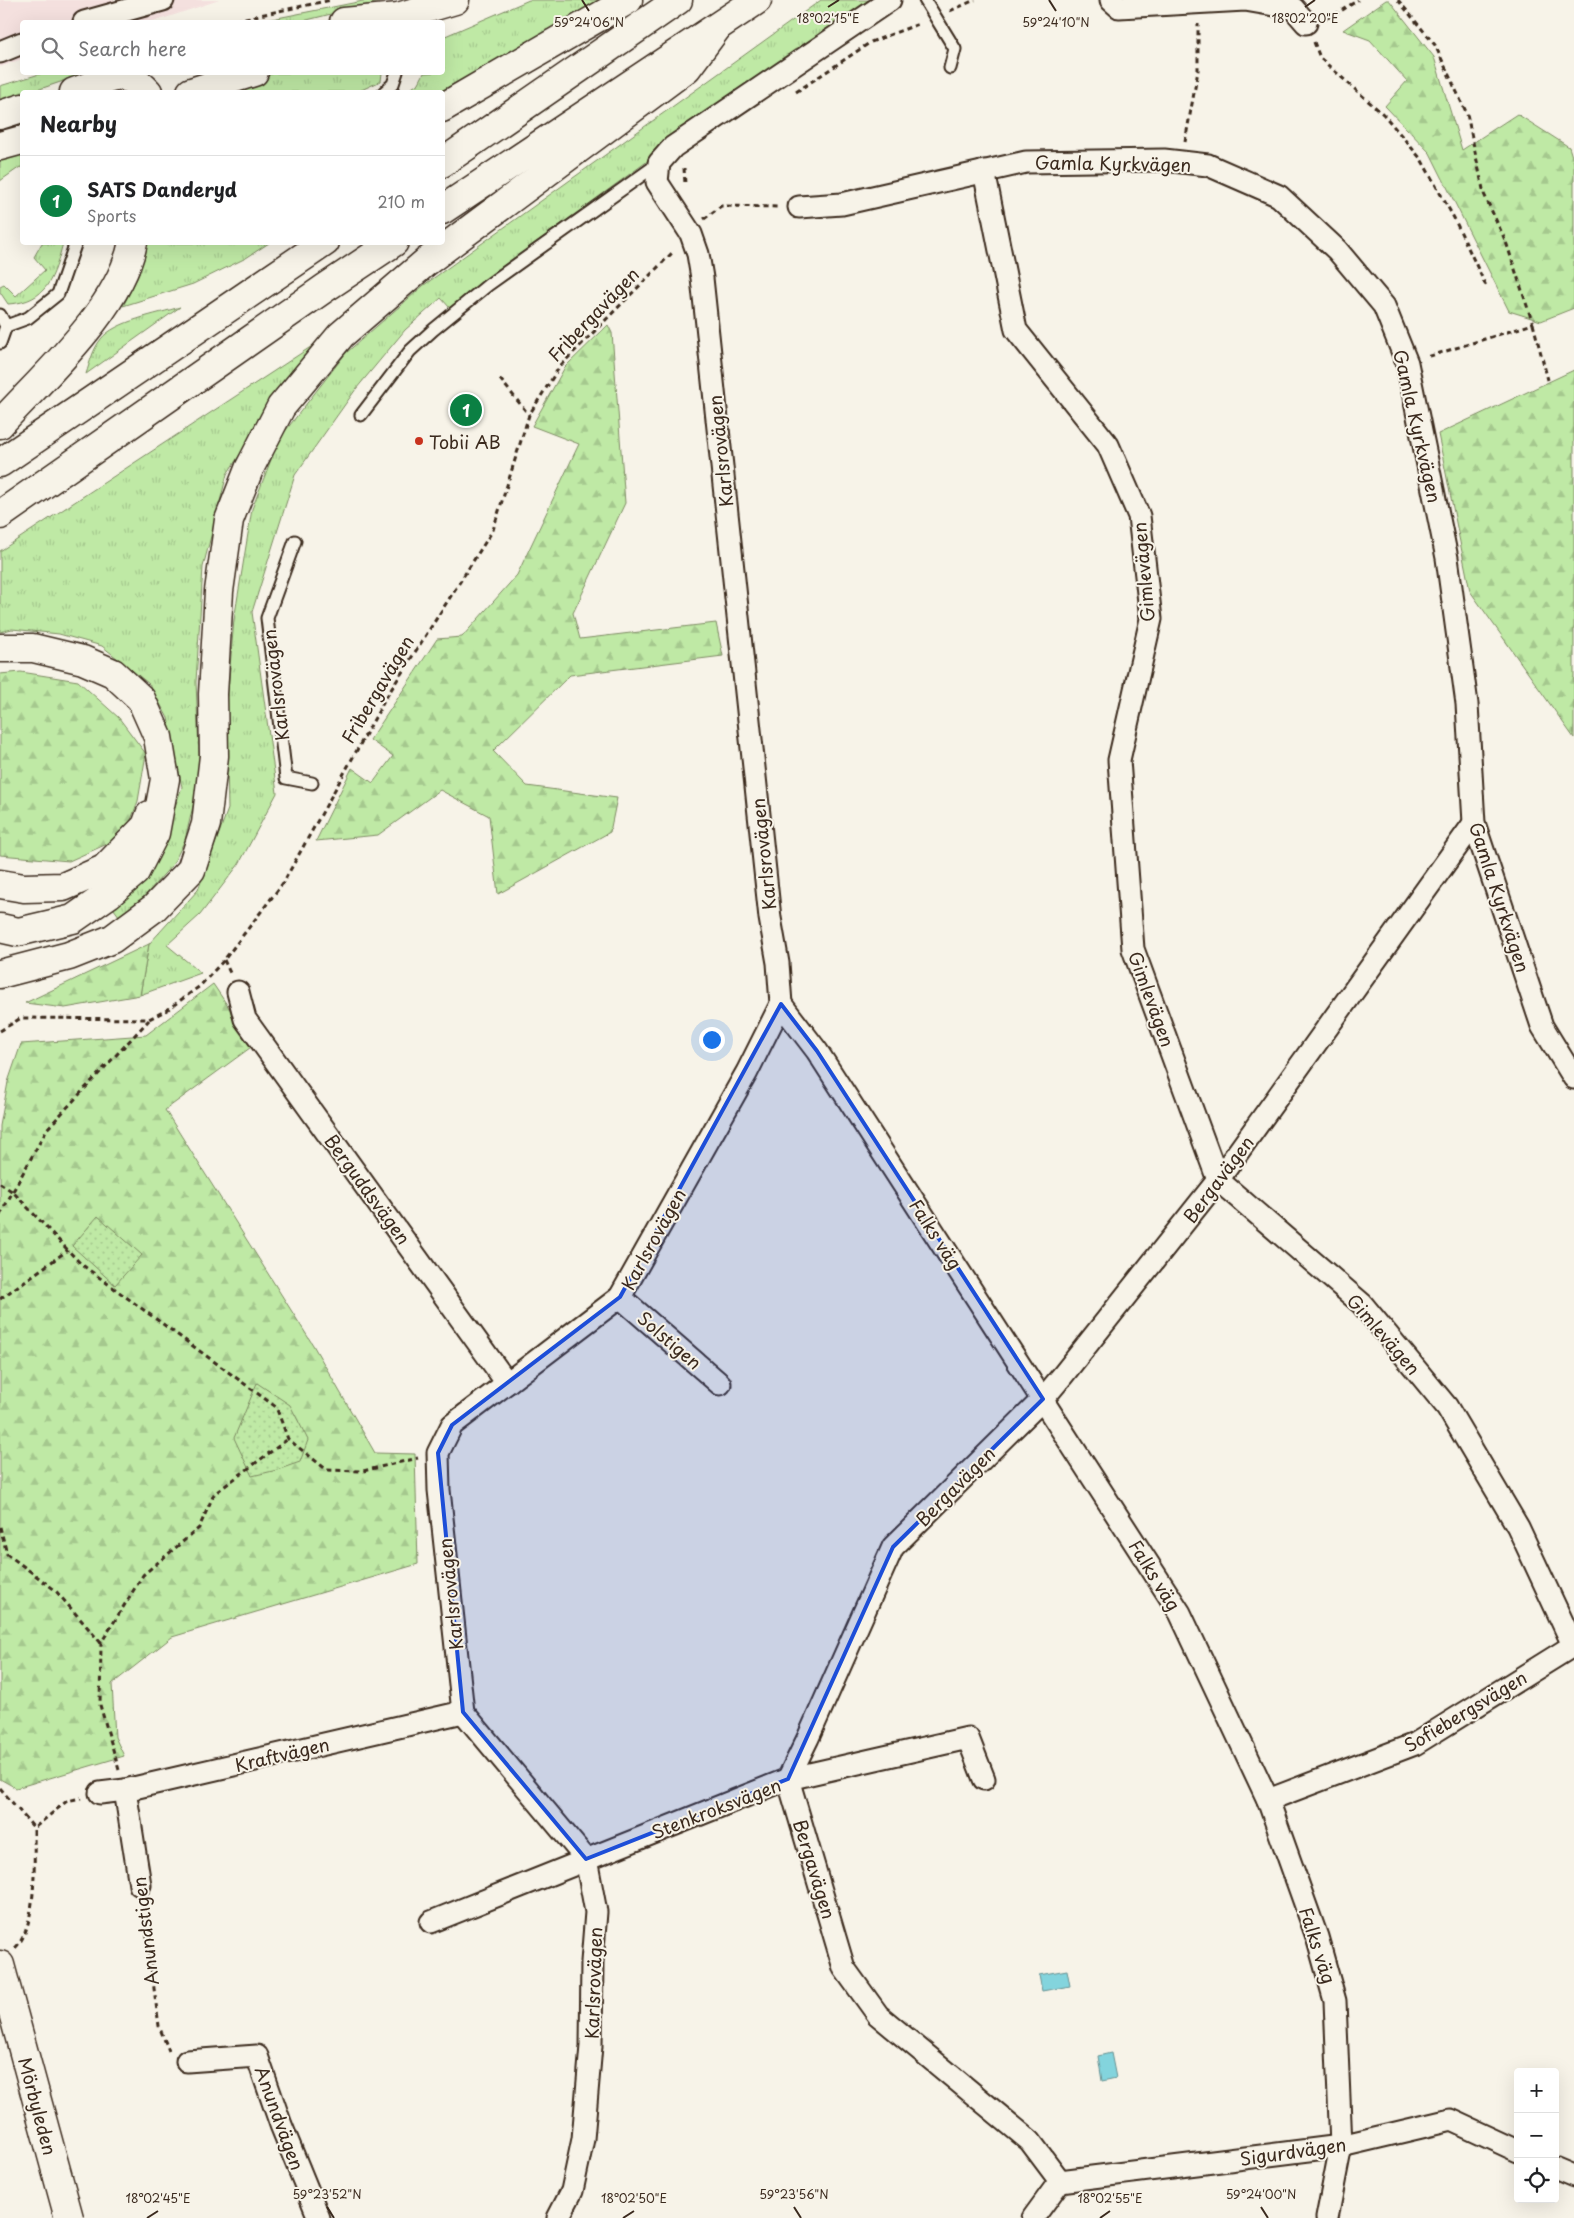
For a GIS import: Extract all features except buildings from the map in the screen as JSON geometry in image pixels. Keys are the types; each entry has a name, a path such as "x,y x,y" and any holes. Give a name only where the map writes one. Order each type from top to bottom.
{"main road":[{"path":"398,20 455,0"},
{"path":"445,106 628,0"},
{"path":"445,161 678,0"},
{"path":"445,208 758,0"},
{"path":"0,974 69,956 112,939 154,908 191,870 206,824 212,766 213,694 219,591 229,520 249,469 281,406 341,335 426,262 687,68 716,29"},
{"path":"197,90 245,75"},
{"path":"84,90 99,80 112,76 142,81"},
{"path":"0,116 20,109"},
{"path":"0,146 20,141"},
{"path":"0,424 85,332 111,296 131,254 132,245"},
{"path":"0,463 321,245"},
{"path":"0,514 390,245"},
{"path":"0,648 33,648 83,660 113,673 141,699 158,737 165,779 155,833 135,872 109,894 73,918 18,932 0,928"},
{"path":"0,884 24,888 63,887 104,869 146,826 165,779"},
{"name":"Mörbyleden","path":"4,1958 69,2218"}],"street":[{"path":"659,163 673,147 890,0"},
{"path":"1110,0 1119,7 1146,3 1198,3 1245,0 1293,8 1306,23"},
{"path":"90,20 149,2"},
{"path":"0,52 20,44"},
{"name":"Gamla Kyrkvägen","path":"799,207 842,204 1026,162 1164,160 1208,165 1278,196 1337,250 1384,306 1407,363 1448,567 1467,704 1474,823 1542,1026 1574,1078"},
{"name":"Karlsrovägen","path":"558,2218 572,2191 583,2139 591,2046 592,1962 596,1912 586,1859 463,1712 440,1490 438,1453 452,1425 620,1297 747,1072 781,1004 778,963 769,908 702,278 698,254 691,234 657,182 659,163"},
{"name":"Gimlevägen","path":"984,171 1016,330 1108,445 1139,516 1151,619 1119,760 1133,949 1218,1180 1362,1304 1447,1407 1518,1527 1574,1646"},
{"name":"Bergavägen","path":"1060,2180 1030,2142 878,2015 844,1968 788,1779 893,1547 1043,1399 1218,1180 1474,823"},
{"name":"Berguddsvägen","path":"238,992 245,1019 508,1383"},
{"name":"Falks väg","path":"781,1004 817,1050 1180,1613 1268,1800 1317,1937 1335,2000 1341,2146 1327,2218"},
{"name":"Solstigen","path":"620,1297 720,1384"},
{"name":"Sofiebergsvägen","path":"1268,1800 1415,1744 1574,1646"},
{"name":"Kraftvägen","path":"100,1793 125,1790 463,1712"},
{"name":"Stenkroksvägen","path":"431,1922 788,1779 968,1738 984,1779"},
{"name":"Anundstigen","path":"125,1790 140,1885"},
{"name":"Anundvägen","path":"187,2061 257,2056 281,2125 319,2218"},
{"name":"Sigurdvägen","path":"1060,2180 1341,2146 1451,2120 1514,2149"},
{"path":"1559,2170 1574,2176"},
{"path":"1033,2218 1060,2180"}],"lane":[{"path":"925,0 955,49 950,68"},
{"path":"386,90 393,84 396,75"},
{"path":"362,415 410,351 433,330 488,285 659,163"},
{"path":"6,326 28,318 58,294 75,245"},
{"path":"0,315 6,326 0,343"},
{"name":"Karlsrovägen","path":"295,541 267,618 286,778 312,782"}],"path":[{"path":"237,20 332,0"},
{"path":"790,96 871,42 935,18 975,0"},
{"path":"1358,0 1333,16 1306,23 1320,58 1384,115 1420,158 1454,218 1486,286"},
{"path":"1398,0 1435,45 1467,114 1484,194 1506,242 1533,324 1548,380"},
{"path":"1182,162 1198,71 1198,3"},
{"path":"684,166 685,184 690,192"},
{"path":"691,234 707,216 721,206 799,207"},
{"name":"Fribergavägen","path":"0,1032 21,1018 149,1019 167,1010 200,986 224,960 283,882 387,696 493,530 529,415 560,366 691,234"},
{"path":"1407,363 1533,324"},
{"path":"500,379 529,415"},
{"path":"0,1215 47,1129 149,1019"},
{"path":"0,1183 13,1192 81,1264 276,1407 288,1439 327,1470 363,1471 438,1453"},
{"path":"0,1299 68,1250"},
{"path":"125,1790 100,1705 101,1642 143,1575 199,1528 214,1494 288,1439"},
{"path":"0,1527 8,1554 55,1590 101,1642"},
{"path":"0,1788 34,1828 34,1888 25,1933 16,1948 4,1958"},
{"path":"34,1828 67,1801 100,1793"},
{"name":"Anundstigen","path":"140,1885 158,2026 170,2052 187,2061"}],"highlighted area":[{"path":"781,1004 817,1051 1043,1399 893,1547 788,1779 586,1859 463,1712 438,1453 452,1425 620,1297"}],"shaded area":[{"path":"0,0 219,0 159,20 20,20 20,60 0,67"}],"green space":[{"path":"368,0 379,2 307,20 267,20"},
{"path":"529,0 599,0 445,95 445,90 409,90 419,83 423,75 445,75 445,36"},
{"path":"821,0 869,0 483,281 450,308 441,298 405,330 356,389 295,475 252,612 277,793 239,864 200,915 167,945 201,973 140,995 149,944 198,890 228,809 226,714 234,620 252,509 279,439 346,353 424,285"},
{"path":"1386,0 1389,0 1434,57 1462,150 1517,114 1569,147 1574,163 1574,308 1541,321 1509,311 1430,153 1385,106 1407,81 1370,40 1343,30"},
{"path":"36,75 81,75 37,90 20,90 20,96 0,103 0,86"},
{"path":"268,75 382,75 381,81 361,90 218,90"},
{"path":"20,153 20,167 0,181 0,158"},
{"path":"41,245 62,245 52,276 41,293 21,302 8,304 0,292 0,286 4,284 16,296 45,270 34,257"},
{"path":"146,245 266,245 246,258 193,284 123,306 139,274"},
{"path":"180,307 86,374 92,356 101,339 116,327 149,315"},
{"path":"608,325 612,333 625,503 573,613 580,639 716,623 723,656 570,675 493,751 527,786 617,798 610,832 498,894 489,816 440,790 378,835 316,841 352,768 373,783 393,756 370,740 437,639 462,637 517,575 579,444 532,426 565,367"},
{"path":"338,329 284,388 227,474 203,567 196,682 200,776 185,840 173,864 141,900 119,916 111,905 163,840 182,787 168,718 149,684 102,646 59,634 12,629 0,632 0,551"},
{"path":"1574,370 1574,738 1470,591 1438,434"},
{"path":"21,672 78,681 119,718 146,754 138,801 125,836 69,861 0,855 0,674"},
{"path":"149,944 140,995 65,1008 25,1003"},
{"path":"213,984 254,1045 165,1110 313,1345 375,1453 415,1454 418,1564 172,1637 112,1684 115,1737 124,1756 16,1788 0,1779 0,1126 8,1082 21,1044 146,1035"},
{"path":"98,1216 142,1255 115,1285 72,1246"},
{"path":"257,1383 290,1405 308,1440 300,1462 252,1476 234,1438"}],"water":[{"path":"1067,1970 1070,1986 1042,1991 1039,1975"},
{"path":"1111,2053 1116,2078 1102,2081 1098,2056"}],"place":[{"name":"SATS Danderyd","path":"466,410"},
{"name":"Tobii AB","path":"419,441"}]}
